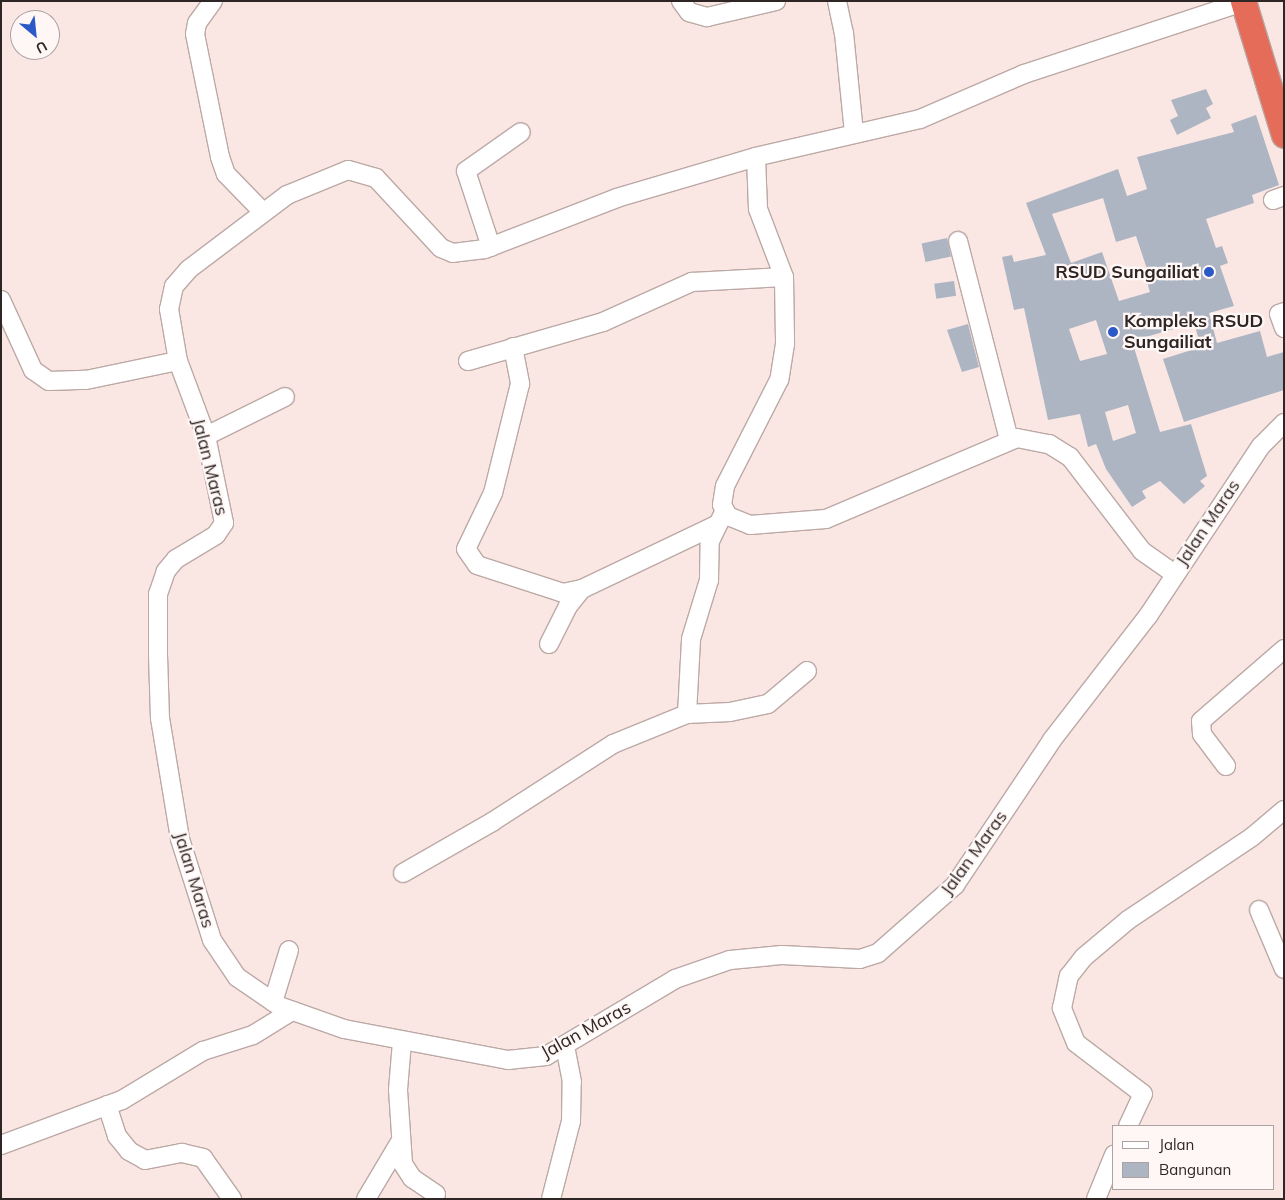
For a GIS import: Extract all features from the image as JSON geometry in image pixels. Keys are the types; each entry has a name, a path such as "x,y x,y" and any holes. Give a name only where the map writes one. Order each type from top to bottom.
{"highway":[{"path":"1248,2 1284,85"},
{"path":"1248,2 1284,135"}],"street":[{"path":"213,1 197,23 195,34 220,157 226,174 263,212"},
{"path":"681,1 689,12 706,17 776,1"},
{"path":"837,1 844,33 854,134"},
{"name":"Jalan Maras","path":"1248,2 1024,74 920,119 756,157 617,198 490,247 453,253 441,248 376,178 365,172 330,175 263,212 189,269 174,286 169,309 178,361 206,436 224,523 216,535 176,558 161,583 160,718 180,839 198,906 226,964 250,988 273,1002 292,1011 402,1042 508,1060 546,1056 675,979 730,960 782,955 860,959 878,953 954,884 1052,740 1142,624 1174,572 1261,446 1284,423"},
{"path":"490,247 466,171 521,132"},
{"path":"687,714 691,639 709,580 710,541 720,518 726,486 779,380 785,344 784,277 758,209 756,157"},
{"path":"958,241 1010,438"},
{"path":"468,362 513,347 603,322 692,282 784,277"},
{"path":"1,300 33,370 49,381 86,380 178,361"},
{"path":"1284,312 1279,314 1284,328"},
{"path":"513,347 520,384 493,493 466,549 477,565 545,591 582,589"},
{"path":"206,436 285,397"},
{"path":"549,644 568,606 582,589 720,518 750,525 826,519 1010,438 1060,448 1142,551 1174,572"},
{"path":"1226,766 1202,734 1201,721 1284,649"},
{"path":"403,873 492,822 613,744 687,714 730,712 768,704 807,671"},
{"path":"1128,1125 1143,1094 1076,1043 1062,1008 1069,976 1084,957 1128,920 1252,837 1284,810"},
{"path":"1259,910 1284,969"},
{"path":"273,1002 289,950"},
{"path":"1,1145 107,1105 203,1051 252,1035 292,1011"},
{"path":"402,1042 400,1142 406,1171 436,1194"},
{"path":"551,1199 572,1121 572,1082 565,1046"},
{"path":"107,1105 117,1136 129,1151 145,1160 182,1153 203,1158 232,1199"},
{"path":"366,1199 400,1142"},
{"path":"1096,1199 1112,1160"}],"building":[{"path":"1206,89 1213,104 1206,108 1211,118 1177,135 1170,120 1178,116 1171,100"},
{"path":"1256,115 1279,185 1252,195 1254,203 1206,219 1216,248 1222,246 1228,263 1220,266 1234,306 1209,313 1217,343 1260,331 1267,357 1284,352 1284,390 1184,422 1163,359 1201,347 1194,323 1132,341 1160,432 1191,424 1207,476 1200,481 1205,486 1184,504 1160,481 1142,491 1146,498 1132,507 1106,469 1096,444 1088,447 1080,414 1048,420 1024,308 1014,310 1002,257 1012,255 1014,262 1046,255 1026,203 1118,169 1127,196 1147,189 1137,157 1234,132 1231,124","holes":["1103,198 1116,242 1136,236 1151,281 1147,282 1150,292 1119,301 1102,252 1071,263 1052,214","1096,320 1107,354 1080,361 1069,329","1128,405 1136,433 1113,441 1105,412"]},
{"path":"947,238 951,257 926,262 922,243"},
{"path":"954,281 956,296 936,299 934,284"},
{"path":"968,324 979,367 962,372 947,330"}],"place":[{"name":"RSUD Sungailiat","path":"1209,272"},
{"name":"Kompleks RSUD Sungailiat","path":"1113,332"}]}
